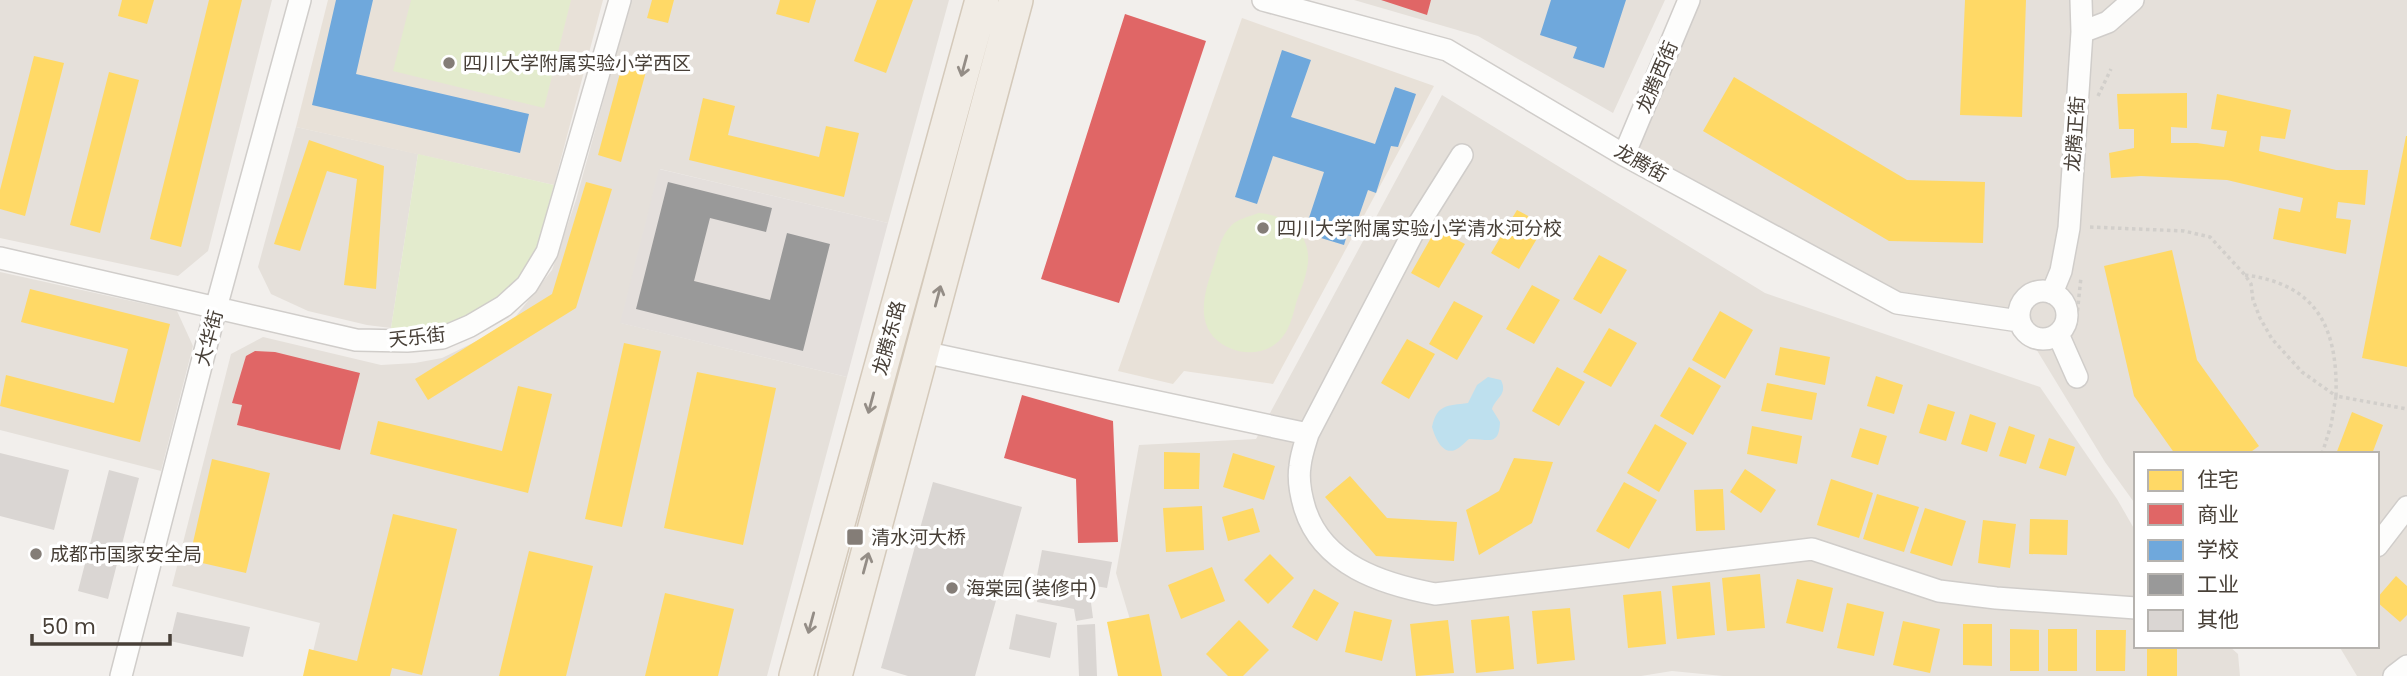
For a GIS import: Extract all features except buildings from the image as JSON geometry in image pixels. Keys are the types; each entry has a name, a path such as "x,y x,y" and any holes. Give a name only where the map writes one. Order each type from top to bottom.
{"main road":[{"name":"龙腾东路","path":"796,676 982,0"},
{"name":"龙腾东路","path":"835,676 1016,0"}],"street":[{"name":"大华街","path":"121,676 216,309 300,0"},
{"name":"天乐街","path":"0,258 356,340 407,341 442,338 470,326 504,306 527,285 547,251 620,0"},
{"name":"龙腾街","path":"1263,0 1447,50 1624,155 1897,303 2019,321"},
{"name":"龙腾西街","path":"1624,155 1689,0"},
{"name":"龙腾正街","path":"2052,293 2061,271 2069,228 2082,32 2081,0"},
{"path":"2082,32 2108,22 2133,0"},
{"path":"1462,155 1413,233 1308,434 1299,467 1301,496 1308,519 1321,540 1338,557 1363,573 1400,587 1435,594 1812,549 1939,591 2134,608"},
{"path":"2068,333 2043,340 2027,334 2019,321 2020,306 2030,295 2037,292 2052,293 2063,303 2066,311 2064,327 2068,333 2077,377"},
{"path":"923,352 1308,434"},
{"path":"2379,543 2407,508"},
{"path":"2394,676 2407,666"}],"path":[{"path":"2090,227 2171,230 2210,237 2245,275 2251,284 2253,300 2260,318 2272,339 2302,372 2336,396 2407,409"},
{"path":"2068,333 2075,322 2083,267"},
{"path":"2245,275 2278,282 2295,290 2315,307 2324,324 2337,369 2331,425 2323,452"}],"shaded area":[{"path":"0,0 272,0 208,251 178,276 0,238"},
{"name":"四川大学附属实验小学西区","path":"328,0 603,0 554,185 296,127"},
{"path":"631,0 949,0 888,223 660,169 621,323 847,377 767,676 307,676 320,623 172,586 231,354 263,337 381,365 415,363 442,358 481,339 516,316 552,270 576,200"},
{"path":"1354,0 1665,0 1613,113 1478,36"},
{"path":"1689,0 2407,0 2407,666 2394,676 2357,676 2340,648 2379,648 2379,452 2134,452 2134,502 2105,462 2019,321 1897,303 1624,155"},
{"name":"四川大学附属实验小学清水河分校","path":"1242,18 1434,86 1273,384 1184,371 1173,384 1118,371"},
{"path":"1442,95 1765,293 2040,387 2117,499 2134,529 2134,648 2231,648 2238,654 2240,676 1723,676 1672,671 1641,676 1147,676 1116,573 1139,445 1256,439"},
{"path":"296,127 418,154 391,328 308,311 271,294 258,267"},
{"path":"659,169 888,223 847,377 620,323"},
{"path":"0,272 177,311 193,346 161,471 0,430"}],"green space":[{"path":"411,0 571,0 544,108 393,71"},
{"path":"418,154 554,185 531,259 515,282 495,302 472,317 452,325 391,328"},
{"path":"1259,213 1280,218 1297,229 1307,247 1308,257 1305,277 1287,330 1274,345 1258,352 1249,352 1222,344 1213,336 1204,316 1204,305 1208,283 1224,236 1234,223"}],"water":[{"path":"1488,377 1501,380 1503,385 1502,393 1492,409 1500,422 1497,435 1491,440 1469,439 1457,449 1446,450 1435,436 1432,427 1434,419 1444,407 1468,403 1477,385"}],"place":[{"name":"四川大学附属实验小学西区","path":"449,63"},
{"name":"四川大学附属实验小学清水河分校","path":"1263,228"},
{"name":"清水河大桥","path":"855,537"},
{"name":"成都市国家安全局","path":"36,554"},
{"name":"海棠园(装修中)","path":"952,588"}]}
